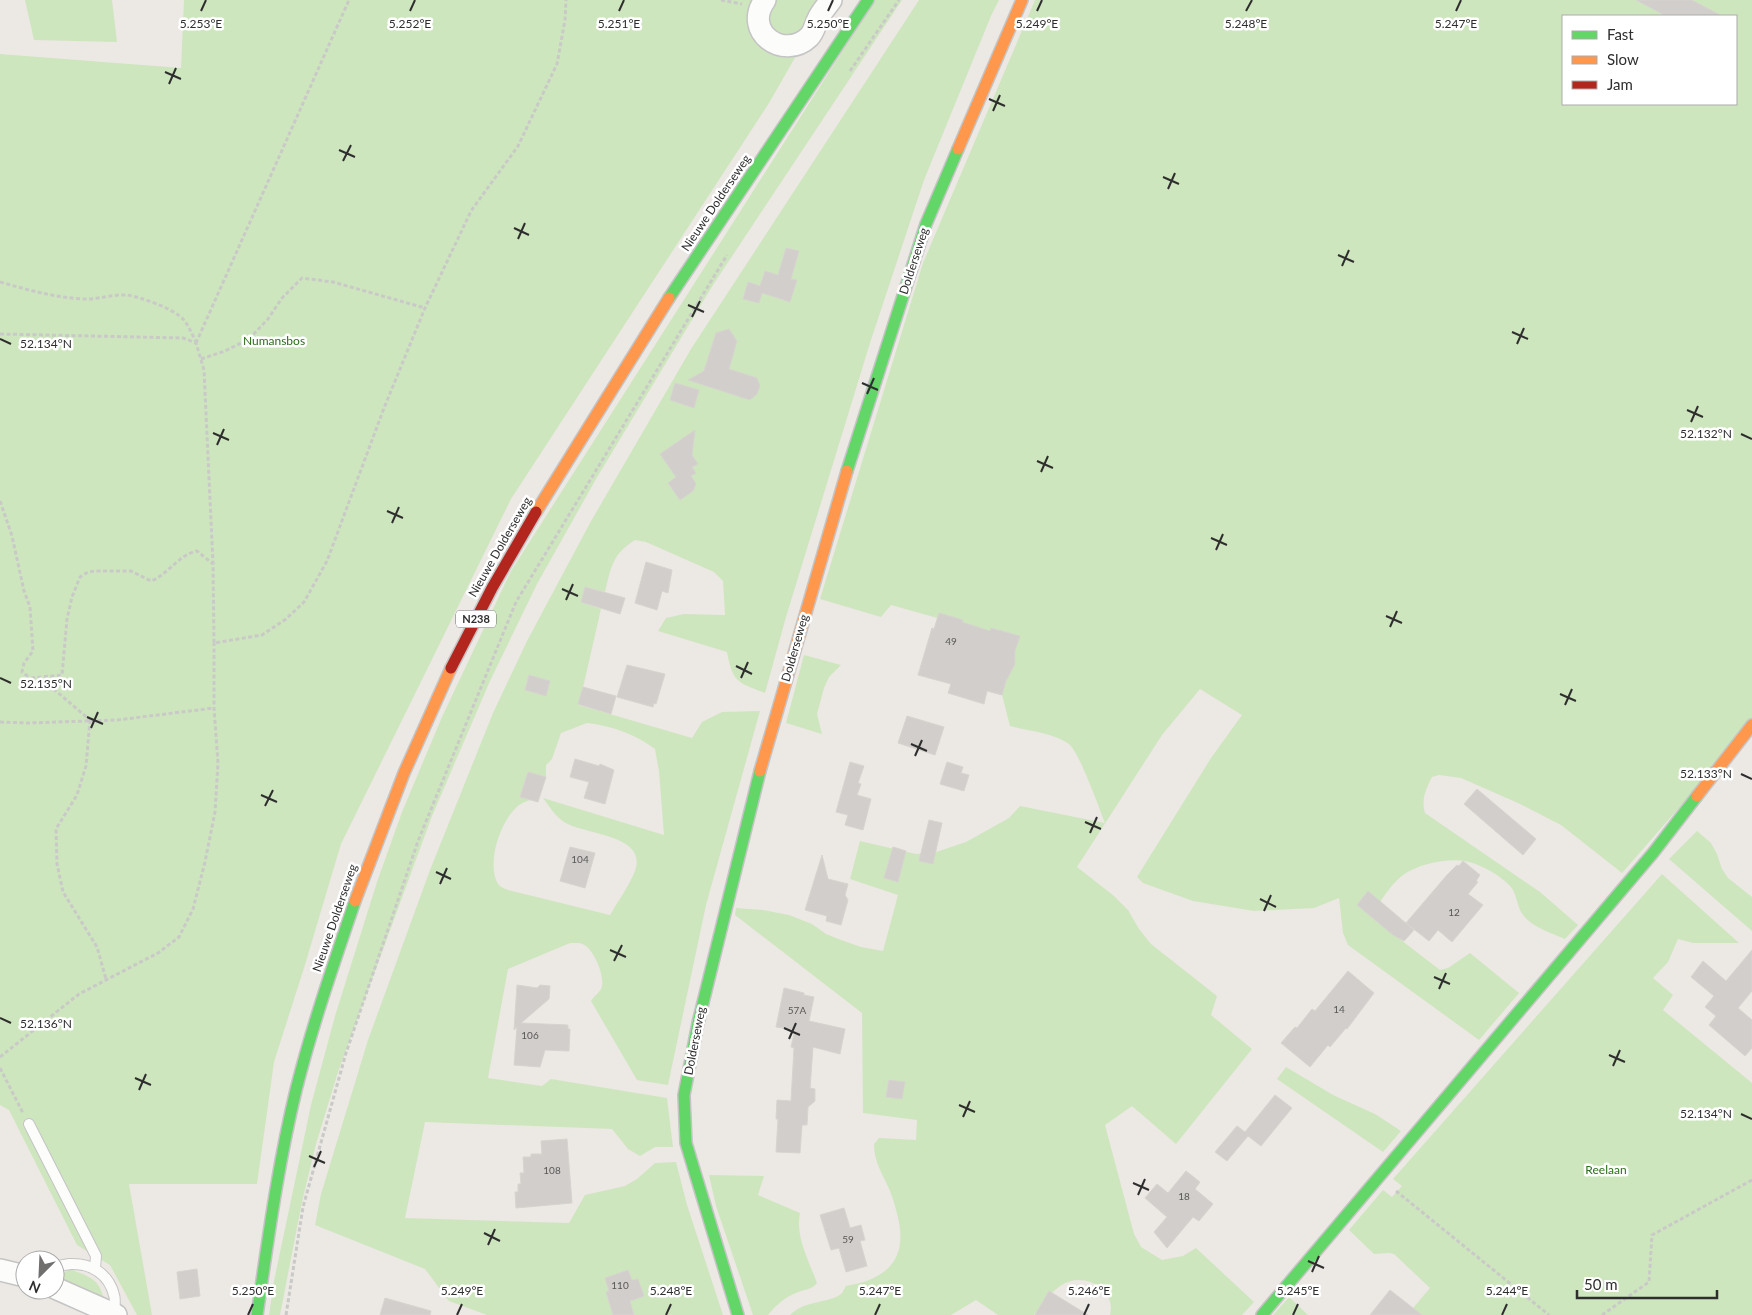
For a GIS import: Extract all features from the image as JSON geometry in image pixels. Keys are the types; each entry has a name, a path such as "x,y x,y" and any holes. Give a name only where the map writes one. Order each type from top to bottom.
{"main road":[{"name":"Nieuwe Dolderseweg","path":"257,1315 281,1160 297,1088 330,975 369,859 406,766 444,680 520,537 622,370 868,0"},
{"name":"Dolderseweg","path":"738,1315 686,1144 684,1095 698,1023 766,748 845,476 926,224 1022,0"},
{"path":"1262,1315 1653,853 1752,725"}],"street":[{"path":"764,0 759,8 758,20 760,30 764,36 778,44 789,47 808,37 814,30 814,9 831,0"},
{"path":"0,1270 15,1274"},
{"path":"65,1292 115,1315"}],"lane":[{"path":"29,1124 96,1256 96,1268"},
{"path":"65,1265 79,1264 96,1268 108,1279 114,1295 115,1315"}],"path":[{"path":"196,343 349,0"},
{"path":"214,643 262,635 286,619 304,602 327,561 384,408 425,308 471,211 518,146 557,64 565,20 566,0"},
{"path":"850,71 899,0"},
{"path":"286,1315 303,1207 346,1053 418,840 516,602 731,248"},
{"path":"201,359 225,352 249,339 268,318 282,298 302,278 333,282 425,308"},
{"path":"0,282 32,292 81,299 127,295 159,305 182,318 190,328 204,370 212,564 214,708 218,763 215,812 205,862 193,908 179,937 158,953 79,994 0,1057"},
{"path":"0,334 183,338 196,343"},
{"path":"0,501 12,536 22,583 30,607 33,651 24,663 22,672 56,691 90,720"},
{"path":"30,678 62,674 67,619 72,597 80,577 88,572 131,572 152,581 161,577 188,553 198,551 212,564"},
{"path":"0,722 117,720 214,708"},
{"path":"90,720 86,766 77,795 56,829 56,864 63,892 96,946 106,979"},
{"path":"0,1068 29,1124"},
{"path":"1379,1177 1549,1315"},
{"path":"1602,1315 1649,1282 1652,1236 1752,1180"}],"green space":[{"path":"25,0 112,0 117,42 34,40"},
{"name":"Numansbos","path":"184,0 828,0 769,103 511,499 341,844 274,1062 257,1184 129,1184 152,1315 137,1315 110,1265 77,1245 9,1110 0,1105 0,54 181,68"},
{"path":"875,0 902,0 713,285 596,479 537,584 490,681 432,816 338,1072 316,1144 302,1202 280,1315 269,1315 274,1281 311,1105 335,1016 377,882 402,812 442,717 511,571"},
{"path":"919,0 999,0 924,180 870,343 786,617 765,693 742,683 734,676 727,652 658,631 666,618 684,614 725,615 723,581 714,572 646,542 635,540 627,545 617,556 611,569 605,592 586,587 581,602 601,609 579,705 692,738 702,722 722,712 760,711 706,905 668,1085 637,1080 591,1001 601,989 602,984 601,972 596,960 586,946 576,943 570,943 508,969 488,1078 542,1086 551,1079 667,1098 673,1147 655,1147 640,1156 628,1149 612,1129 425,1122 405,1218 569,1223 585,1195 625,1186 637,1179 655,1163 676,1162 687,1205 723,1315 487,1315 449,1301 425,1269 315,1225 321,1194 368,1040 430,870 493,713 527,641 590,523 691,349","holes":["587,723 631,735 655,749 659,771 664,835 543,798 555,814 564,822 612,838 624,843 632,850 637,859 635,871 610,915 508,890 498,884 494,866 494,855 505,823 517,807 530,800 520,797 528,772 546,777 546,765 552,759 561,733"]},
{"path":"1035,0 1752,0 1752,724 1622,873 1561,825 1518,803 1461,778 1439,775 1432,777 1424,799 1425,813 1540,892 1578,925 1565,939 1535,925 1521,912 1514,892 1507,883 1484,867 1471,862 1450,860 1424,865 1409,871 1394,884 1381,900 1371,917 1440,970 1448,968 1470,953 1519,993 1479,1040 1348,945 1343,933 1339,898 1314,908 1254,911 1193,901 1143,883 1137,877 1211,758 1242,715 1200,689 1162,735 1077,867 1114,896 1128,910 1139,929 1151,944 1217,996 1211,1015 1252,1049 1176,1144 1132,1106 1105,1125 1134,1234 1141,1247 1162,1260 1183,1256 1196,1248 1254,1302 1242,1315 1110,1315 1111,1307 1106,1293 1094,1284 1079,1280 1060,1286 1034,1315 998,1315 976,1300 951,1315 790,1315 803,1306 837,1296 842,1293 846,1286 869,1280 882,1273 892,1264 898,1254 900,1230 895,1204 877,1163 874,1144 879,1138 916,1140 917,1120 863,1113 862,1013 735,915 736,908 763,910 789,915 812,924 826,934 841,940 861,947 883,951 898,895 850,879 860,841 916,854 936,852 966,842 1009,818 1020,806 1105,823 1084,770 1070,745 1050,735 1010,726 987,636 980,630 891,605 881,617 820,599 923,263"},
{"path":"804,655 841,665 829,677 824,688 817,714 822,734 786,723"},
{"path":"1697,831 1711,843 1728,878 1752,897 1752,931 1669,859"},
{"name":"Reelaan","path":"1662,874 1739,943 1693,943 1678,939 1668,962 1653,978 1673,995 1663,1010 1752,1083 1752,1315 1407,1315 1430,1288 1394,1254 1374,1254 1349,1230 1383,1190 1392,1197 1402,1186 1393,1179"},
{"path":"1286,1067 1333,1095 1375,1114 1401,1131 1383,1152 1277,1079"},
{"path":"709,1175 764,1176 758,1195 800,1213 799,1231 817,1283 815,1285 788,1297 768,1315 753,1315 716,1206"},
{"path":"70,1269 91,1278 99,1286 106,1308 65,1284 65,1272"},
{"path":"1289,1297 1308,1315 1273,1315"}],"building":[{"path":"1636,0 1692,0 1720,15 1664,15"},
{"path":"786,248 799,251 791,279 797,280 790,302 762,293 759,303 743,299 748,282 760,286 765,271 778,275"},
{"path":"729,329 737,341 729,369 757,378 760,386 757,394 750,400 688,380 704,371 716,333"},
{"path":"675,383 699,390 694,408 670,400"},
{"path":"695,430 692,455 698,464 692,467 696,473 691,476 696,484 693,491 680,500 668,483 676,477 660,454"},
{"path":"646,562 672,570 668,593 662,591 657,610 635,603"},
{"path":"585,587 625,598 620,614 581,602"},
{"path":"939,613 990,631 991,628 1020,636 1015,651 1015,664 1006,681 1002,695 987,691 984,704 948,693 951,684 918,675 932,628 934,629"},
{"path":"627,665 665,674 656,704 654,703 653,707 617,697"},
{"path":"529,675 550,681 546,696 525,690"},
{"path":"583,687 616,696 611,714 578,704"},
{"path":"907,716 944,727 935,755 898,743"},
{"path":"575,759 599,766 600,764 614,770 605,804 584,798 589,782 570,777"},
{"path":"850,762 864,766 858,783 861,784 857,795 871,799 863,830 845,825 848,815 836,812"},
{"path":"947,762 963,767 961,773 969,775 964,791 940,784"},
{"path":"528,772 546,777 538,802 520,797"},
{"path":"1477,789 1536,839 1523,855 1464,804"},
{"path":"929,820 942,823 933,864 919,861"},
{"path":"570,847 595,853 585,888 560,881"},
{"path":"893,847 906,851 898,882 884,878"},
{"path":"822,855 828,879 848,884 845,895 848,900 841,925 826,921 827,916 805,910"},
{"path":"1463,861 1480,875 1476,881 1478,882 1468,894 1483,905 1452,942 1438,930 1429,941 1406,923 1447,875"},
{"path":"1368,891 1414,930 1404,941 1393,935 1357,905"},
{"path":"1752,950 1752,991 1738,1008 1752,1020 1752,1048 1745,1056 1709,1025 1716,1016 1705,1007 1714,996 1691,977 1703,961 1726,981"},
{"path":"1348,971 1374,993 1347,1029 1330,1047 1328,1045 1310,1067 1281,1043 1295,1027 1297,1028 1312,1009 1315,1011"},
{"path":"517,985 537,988 540,985 550,986 549,999 521,1023 568,1025 568,1029 570,1029 569,1051 545,1050 540,1067 514,1065 517,1027 514,1030"},
{"path":"784,988 814,997 809,1021 845,1029 840,1054 813,1047 810,1088 815,1089 815,1101 808,1107 807,1125 802,1125 800,1153 776,1152 777,1100 791,1101 794,1048 791,1047 795,1030 776,1027"},
{"path":"889,1080 905,1082 902,1099 886,1097"},
{"path":"1275,1095 1292,1108 1261,1146 1248,1136 1227,1161 1215,1152 1237,1126 1245,1132"},
{"path":"567,1139 572,1203 516,1208 515,1192 518,1192 518,1184 521,1184 520,1173 524,1173 523,1157 531,1157 531,1154 542,1154 541,1141"},
{"path":"1186,1171 1200,1182 1195,1189 1213,1204 1199,1221 1193,1217 1167,1248 1154,1232 1167,1217 1145,1198 1157,1184 1168,1193"},
{"path":"844,1208 850,1228 861,1225 865,1240 860,1241 867,1266 846,1272 839,1248 831,1250 820,1215"},
{"path":"197,1269 200,1296 180,1299 177,1272"},
{"path":"628,1270 632,1280 638,1279 644,1296 630,1301 634,1315 613,1315 606,1292 609,1291 605,1278"},
{"path":"1390,1290 1422,1315 1370,1315"},
{"path":"1049,1291 1088,1315 1035,1315"},
{"path":"385,1298 431,1311 430,1315 380,1315"}],"traffic: fast":[{"path":"669,298 868,0"},
{"path":"847,471 926,224 958,149"},
{"path":"738,1315 686,1143 684,1095 698,1023 760,771"},
{"path":"1262,1315 1653,853 1697,796"},
{"path":"257,1315 269,1230 296,1090 316,1018 355,901"}],"traffic: slow":[{"path":"958,149 1022,0"},
{"path":"536,512 669,298"},
{"path":"760,771 847,471"},
{"path":"355,901 404,773 451,668"},
{"path":"1697,796 1752,725"}],"traffic: jam":[{"path":"451,668 492,588 536,512"}]}
